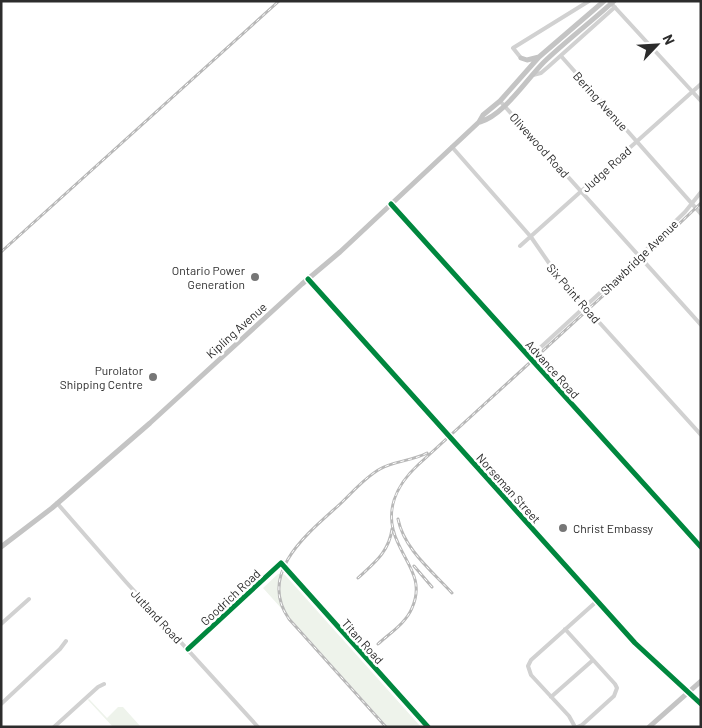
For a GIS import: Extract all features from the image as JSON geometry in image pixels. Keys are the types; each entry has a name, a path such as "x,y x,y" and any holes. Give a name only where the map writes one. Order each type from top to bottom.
{"main road":[{"name":"Kipling Avenue","path":"2,545 58,504 340,252 479,122 483,115 502,103 533,75 593,15 604,1"},
{"name":"Kipling Avenue","path":"502,103 539,57 593,15 614,4"},
{"path":"521,58 530,60 539,57"},
{"path":"521,58 524,74"},
{"path":"649,727 701,681"}],"street":[{"path":"521,58 513,48 589,1"},
{"path":"609,1 614,4 701,101"},
{"name":"Kipling Avenue","path":"533,75 544,70 561,56 614,4"},
{"name":"Bering Avenue","path":"561,56 701,214"},
{"name":"Judge Road","path":"520,246 701,84"},
{"name":"Olivewood Road","path":"502,103 701,325"},
{"name":"Six Point Road","path":"452,147 531,237 549,265 586,308 701,435"},
{"name":"Shawbridge Avenue","path":"529,358 586,308 639,257 685,212 701,192"},
{"name":"Advance Road","path":"391,204 701,547"},
{"name":"Norseman Street","path":"308,279 640,648 701,704"},
{"name":"Jutland Road","path":"58,504 258,727"},
{"name":"Goodrich Road","path":"188,649 281,563 284,567"},
{"name":"Titan Road","path":"284,567 428,727"},
{"path":"1,624 29,599"},
{"path":"565,629 616,685 616,693 582,725 576,727 569,716 531,674 528,666 532,660 565,629 597,601"},
{"path":"1,704 60,650 66,641"},
{"path":"551,697 593,660"},
{"path":"54,727 98,687 104,684"}],"shaded area":[{"path":"282,573 421,727 388,727 263,588 278,574"},
{"path":"89,699 107,718 118,707 123,707 141,727 113,727"}],"railway":[{"path":"1,252 279,1"},
{"path":"378,644 406,618 415,598 416,590 413,574 398,543 392,521 394,500 404,481 419,464 617,283 701,203"},
{"path":"386,727 289,619 281,602 279,586 283,570 290,555 301,541 363,481 385,466 427,453"},
{"path":"398,519 401,530 412,550 452,593"},
{"path":"358,578 384,551 392,529"},
{"path":"414,566 432,587"}],"cycle path":[{"path":"391,204 701,547"},
{"path":"308,279 635,643 701,704"},
{"path":"188,649 281,563 428,727"}],"place":[{"name":"Ontario Power Generation","path":"255,277"},
{"name":"Purolator Shipping Centre","path":"153,377"},
{"name":"Christ Embassy","path":"563,528"}]}
